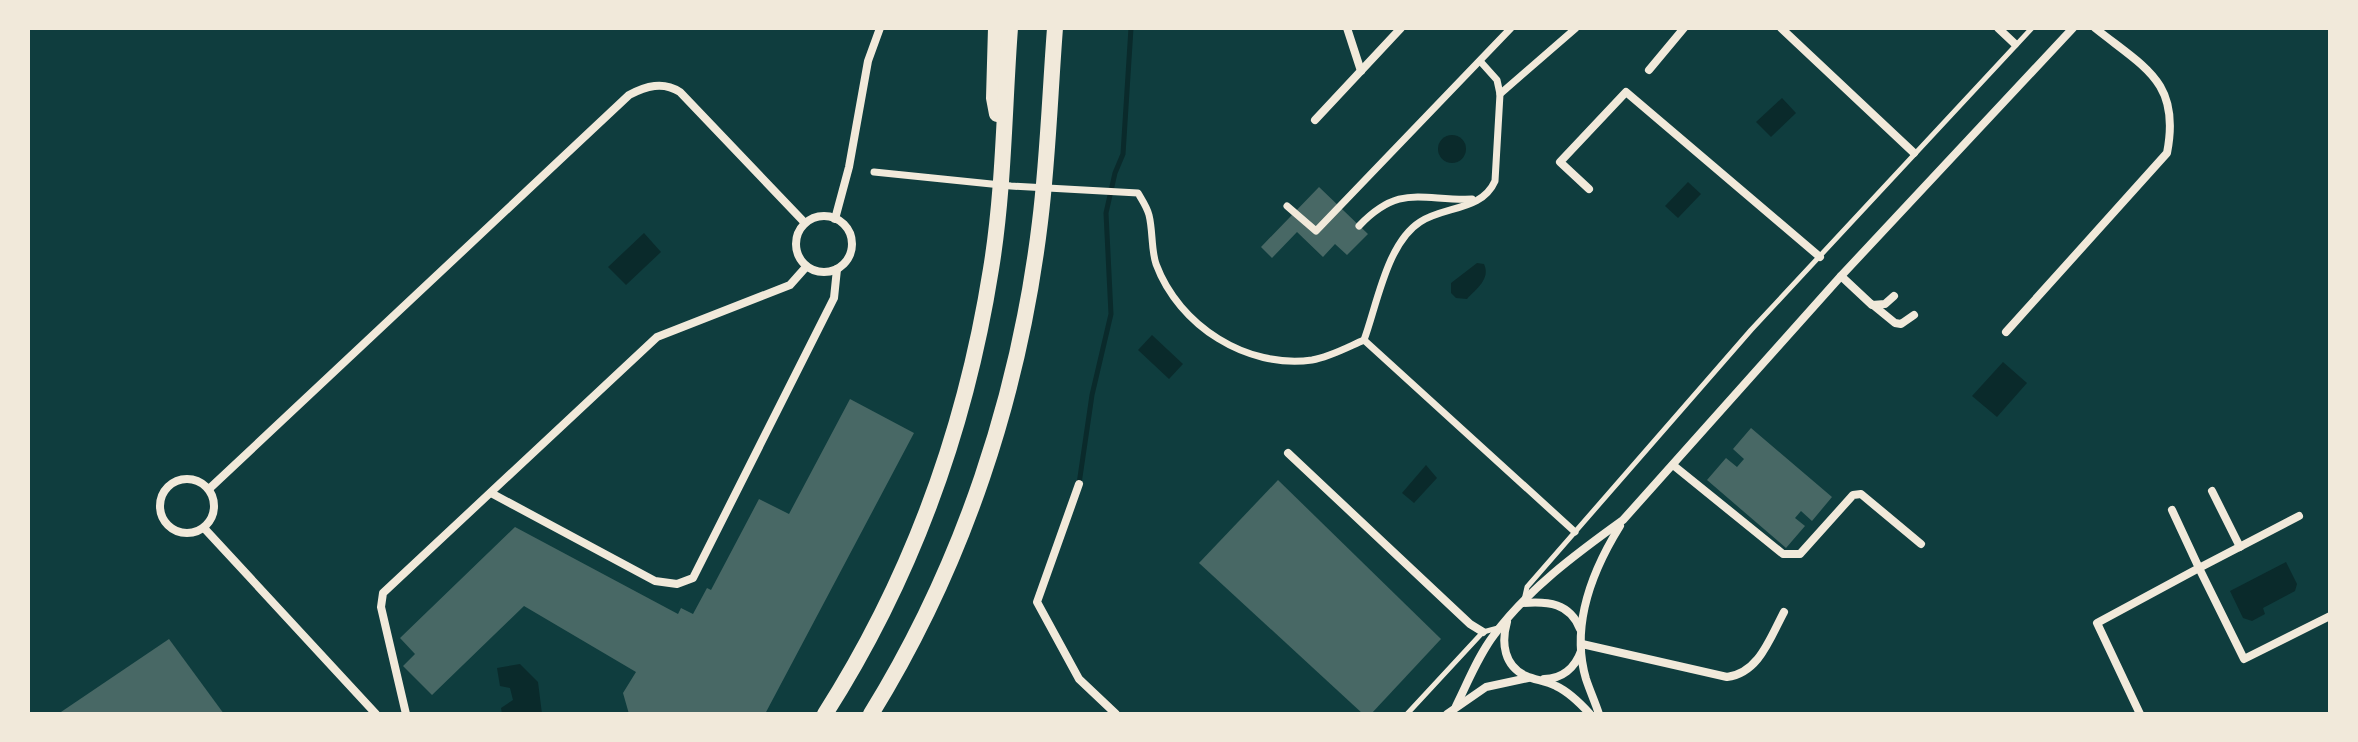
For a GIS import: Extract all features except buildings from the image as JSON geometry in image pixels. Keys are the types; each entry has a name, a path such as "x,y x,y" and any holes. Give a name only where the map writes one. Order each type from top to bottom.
{"highway":[{"path":"996,28 994,98 1002,151"},
{"path":"825,714 873,632 904,568 924,523 957,421 992,267 1010,28"},
{"path":"871,714 909,647 955,549 980,487 998,429 1026,310 1040,221 1055,28"}],"street":[{"path":"835,219 849,167 868,61 880,28"},
{"path":"1347,28 1361,71"},
{"path":"1315,120 1401,28"},
{"path":"1287,206 1316,231 1511,28"},
{"path":"1500,94 1576,28"},
{"path":"1649,70 1684,28"},
{"path":"1781,28 1914,153"},
{"path":"1998,28 2015,44"},
{"path":"1456,706 1487,646 1507,620 1586,547 1623,520 1841,276 2073,28"},
{"path":"2006,332 2167,153 2171,107 2162,86 2095,28"},
{"path":"874,172 1011,186 1138,193 1149,212 1156,263 1185,313 1206,332 1259,357 1289,362 1316,359 1364,340 1401,240 1420,222 1482,199 1495,181 1500,94 1497,80 1480,61"},
{"path":"209,489 549,169 629,95 641,88 664,85 680,92 805,223"},
{"path":"1589,189 1560,162 1626,92 1820,257"},
{"path":"1359,226 1382,204 1400,199 1430,195 1461,200 1482,199"},
{"path":"819,217 835,219 848,231 852,248 844,264 837,269 821,272 806,267 796,251 796,242 805,223 819,217"},
{"path":"406,714 381,607 383,593 657,337 790,285 806,267"},
{"path":"491,493 655,581 677,584 693,578 834,298 837,269"},
{"path":"1841,276 1895,323 1901,324 1914,315"},
{"path":"1872,305 1885,304 1894,296"},
{"path":"1364,340 1575,532"},
{"path":"1288,453 1470,624 1483,632"},
{"path":"1673,465 1783,554 1800,554 1853,495 1861,494 1921,544"},
{"path":"194,480 209,489 215,505 204,528 189,534 172,529 162,516 161,499 170,485 177,481 194,480"},
{"path":"1079,484 1037,602 1079,679 1116,714"},
{"path":"2212,491 2240,547"},
{"path":"2172,510 2244,659 2330,616"},
{"path":"2140,714 2097,623 2299,516"},
{"path":"1599,714 1585,677 1583,610 1602,556 1623,520"},
{"path":"204,528 376,714"},
{"path":"1523,603 1540,601 1565,608 1575,617 1582,643 1565,673 1552,679 1539,680"},
{"path":"1582,643 1727,677 1741,675 1756,662 1784,612"},
{"path":"1507,620 1503,645 1507,658 1521,674 1557,686 1590,714"},
{"path":"1447,714 1486,687 1529,677"}],"lane":[{"path":"1523,603 1527,587 1722,362 2032,28"},
{"path":"1407,714 1483,632 1500,628"}],"water":[{"path":"1782,98 1796,113 1771,137 1756,122"},
{"path":"1452,135 1462,139 1466,149 1462,159 1452,163 1442,159 1438,149 1442,139"},
{"path":"1688,182 1701,194 1678,218 1665,206"},
{"path":"644,233 661,252 626,285 608,267"},
{"path":"1477,263 1484,264 1486,269 1482,283 1467,299 1456,298 1451,293 1451,283"},
{"path":"1152,335 1183,364 1169,379 1138,350"},
{"path":"2003,362 2027,383 1997,417 1972,396"},
{"path":"1426,465 1437,478 1414,503 1402,493"},
{"path":"2286,562 2297,584 2295,591 2263,608 2265,614 2252,621 2243,618 2230,591"},
{"path":"520,664 538,682 542,714 502,714 501,708 513,700 510,688 500,686 497,668"}],"waterway":[{"path":"1079,484 1092,395 1111,314 1106,213 1115,173 1123,154 1131,28"}]}
